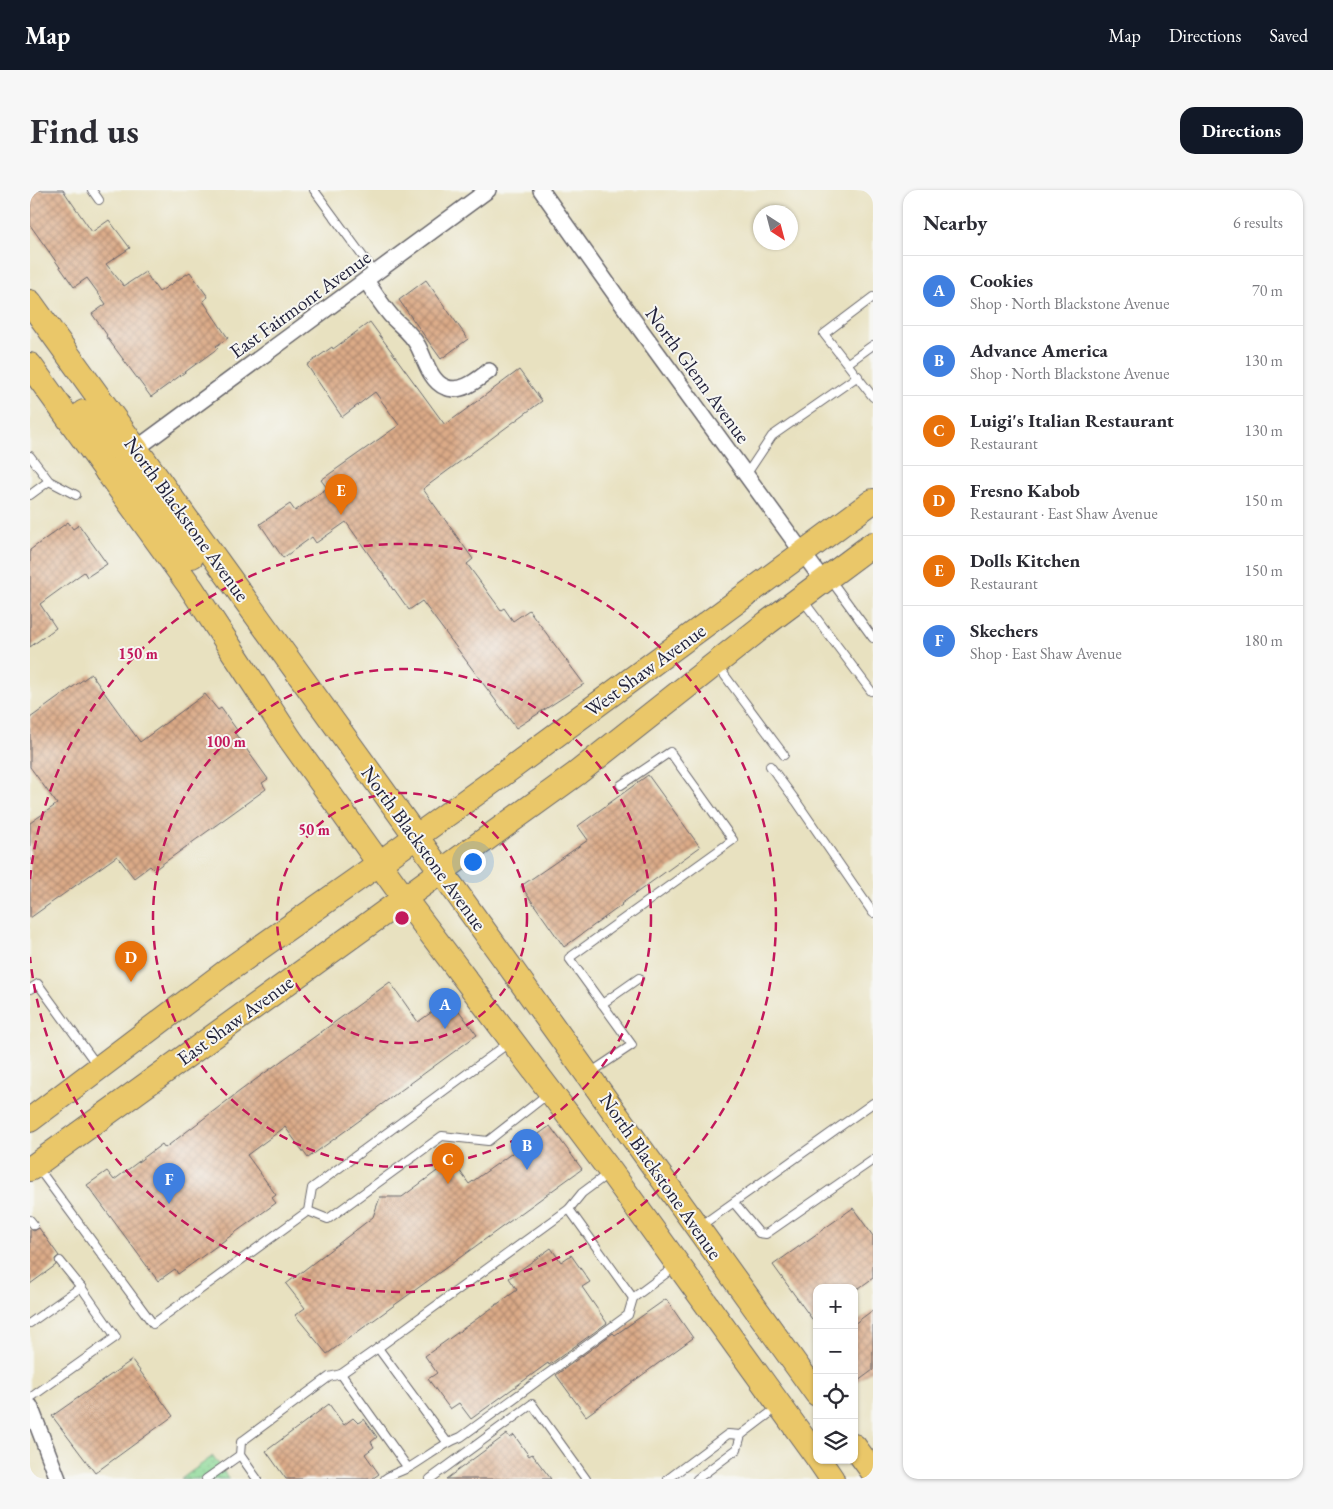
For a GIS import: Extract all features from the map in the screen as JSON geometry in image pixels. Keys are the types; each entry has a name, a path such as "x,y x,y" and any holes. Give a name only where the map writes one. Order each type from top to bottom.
{"main road":[{"name":"North Blackstone Avenue","path":"30,302 813,1388"},
{"path":"30,359 50,364 109,444 121,449 136,449"},
{"name":"North Blackstone Avenue","path":"30,365 192,589 290,739 404,898 611,1172 813,1451"},
{"path":"107,472 115,469 125,469 134,474 226,602 259,619"},
{"name":"West Shaw Avenue","path":"415,836 514,766 873,501"},
{"name":"West Shaw Avenue","path":"441,872 604,753 715,663 873,544"},
{"path":"30,1120 100,1069 227,971 380,863 415,836"},
{"name":"East Shaw Avenue","path":"33,1166 441,872"},
{"path":"858,1451 873,1472"},
{"path":"822,1464 832,1479"}],"street":[{"name":"East Fairmont Avenue","path":"136,449 488,190"},
{"name":"North Glenn Avenue","path":"541,190 803,553 826,579"},
{"path":"371,276 393,318 417,344 432,375 439,384 446,388 457,389 472,384 489,371"},
{"path":"30,1406 58,1479"}],"lane":[{"path":"92,190 99,200"},
{"path":"314,190 371,276"},
{"path":"873,297 824,334 873,397"},
{"path":"848,363 873,345"},
{"path":"746,475 772,436 858,376"},
{"path":"30,456 48,482 76,495"},
{"path":"30,495 48,482"},
{"path":"826,579 873,638"},
{"path":"801,598 870,691"},
{"path":"715,663 784,755"},
{"path":"588,1075 632,1045 569,958 733,840 670,752 621,785"},
{"path":"770,766 796,800 873,913"},
{"path":"602,1004 639,978"},
{"path":"30,989 38,984 100,1069"},
{"path":"33,1166 153,1324 308,1211 312,1188 512,1041"},
{"path":"308,1211 328,1218 442,1136 488,1141 551,1092"},
{"path":"698,1228 873,1103"},
{"path":"734,1203 758,1232 766,1234 870,1162 873,1171"},
{"path":"257,1479 240,1455 241,1442 329,1377 341,1374 378,1348 569,1209 582,1193 611,1172"},
{"path":"569,1209 633,1298"},
{"path":"30,1398 116,1337 60,1261"},
{"path":"385,1479 394,1472 408,1468 447,1442 461,1437 628,1315 633,1298 677,1265"},
{"path":"30,1324 81,1287"},
{"path":"378,1348 447,1442"},
{"path":"341,1374 408,1468"},
{"path":"430,1479 532,1404 586,1479"},
{"path":"697,1479 737,1449 741,1435 780,1405"},
{"path":"668,1479 728,1434 741,1435"},
{"path":"206,1479 240,1455"}],"green space":[{"path":"213,1456 229,1479 181,1479"}],"building":[{"path":"30,190 63,190 92,232 109,220 130,248 106,264 124,286 145,272 159,292 190,272 208,297 203,301 228,338 216,346 218,348 151,397 92,314 106,304 87,278 74,287 30,225"},
{"path":"426,280 468,339 441,359 399,300"},
{"path":"370,322 445,425 519,370 542,401 423,489 473,559 467,564 501,610 504,608 513,621 529,610 584,684 516,728 422,601 409,610 346,522 316,543 312,537 283,558 260,524 290,504 295,511 327,488 321,480 399,425 375,392 342,417 307,365"},
{"path":"68,522 73,529 79,525 107,564 87,577 84,572 40,604 56,628 30,647 30,550"},
{"path":"91,674 140,742 205,694 218,710 221,708 237,730 234,732 268,779 262,783 266,789 154,870 150,866 134,878 117,856 30,918 30,823 57,804 30,767 30,718"},
{"path":"648,775 700,847 564,947 521,886 588,840 578,826"},
{"path":"390,982 418,1022 450,999 477,1035 308,1158 285,1127 247,1155 276,1195 272,1198 276,1203 178,1274 175,1269 158,1281 87,1185 107,1171 114,1180 162,1144 165,1148"},
{"path":"550,1126 582,1169 327,1354 295,1315 305,1308 286,1284 373,1217 380,1197 402,1197 452,1160 469,1184"},
{"path":"853,1208 873,1236 873,1278 859,1288 858,1284 813,1284 813,1320 773,1265"},
{"path":"39,1228 59,1256 55,1259 56,1265 30,1284 30,1229 34,1231"},
{"path":"551,1248 561,1262 571,1255 590,1282 582,1287 607,1323 471,1419 459,1403 450,1409 428,1379 437,1373 425,1356 517,1290 509,1278"},
{"path":"666,1299 693,1338 586,1416 556,1375 613,1333 615,1335"},
{"path":"873,1310 873,1370 858,1381 858,1329 858,1321"},
{"path":"132,1360 173,1416 95,1473 52,1416"},
{"path":"329,1404 344,1425 353,1418 358,1423 364,1419 377,1437 371,1442 374,1447 365,1454 379,1474 372,1479 286,1479 266,1451"},
{"path":"507,1434 510,1438 514,1435 529,1456 532,1454 551,1479 446,1479"}],"place":[{"name":"Dolls Kitchen","path":"341,515"},
{"name":"Fresno Kabob","path":"131,982"},
{"name":"Cookies","path":"445,1029"},
{"name":"Advance America","path":"527,1170"},
{"name":"Luigi's Italian Restaurant","path":"448,1184"},
{"name":"Skechers","path":"169,1204"}]}
